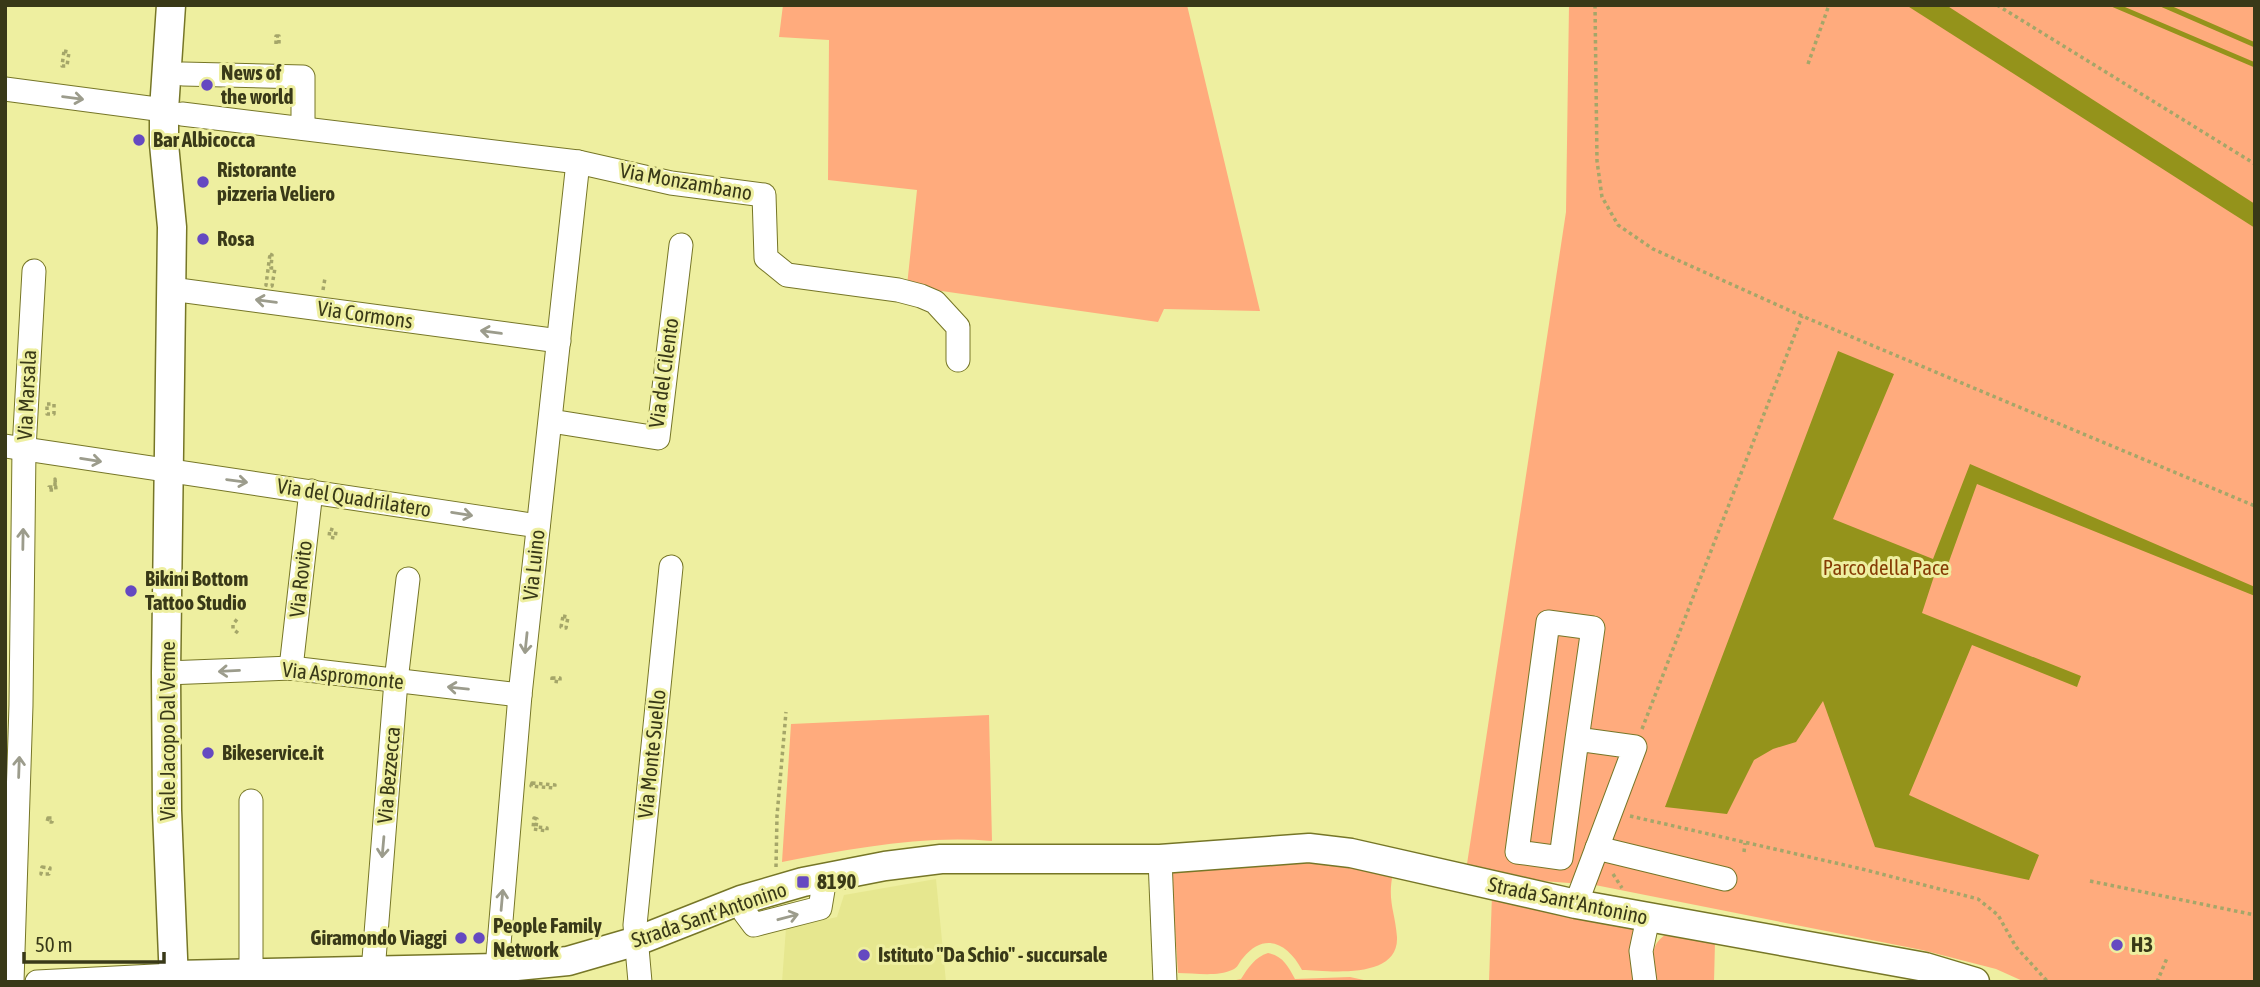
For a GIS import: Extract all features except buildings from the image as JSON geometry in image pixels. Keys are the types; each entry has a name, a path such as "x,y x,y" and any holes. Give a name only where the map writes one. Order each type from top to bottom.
{"main road":[{"name":"Viale Jacopo Dal Verme","path":"171,5 173,112 181,145 172,227 166,673 167,810 174,978"},
{"name":"Viale Jacopo Dal Verme","path":"173,112 183,74 179,5"},
{"name":"Strada Sant'Antonino","path":"174,978 251,975 374,977 568,961 637,941 741,900 822,878 941,859 1160,859 1309,848 1351,853 1576,904 1925,968 1975,982"}],"street":[{"path":"183,74 303,77 303,128"},
{"name":"Via Monzambano","path":"5,89 579,162 671,183 764,195 766,258 787,275 898,290 935,302 958,327 958,360"},
{"name":"Via Luino","path":"497,968 520,695 579,162"},
{"name":"Via del Cilento","path":"551,421 658,438 681,245"},
{"name":"Via Marsala","path":"12,982 20,705 14,447 34,271"},
{"name":"Via Cormons","path":"171,289 559,341"},
{"name":"Via del Quadrilatero","path":"14,447 538,526"},
{"name":"Via Rovito","path":"291,668 311,491"},
{"name":"Via Monte Suello","path":"640,982 635,925 671,567"},
{"name":"Via Bezzecca","path":"374,977 396,681 408,579"},
{"path":"1548,622 1593,628 1577,739 1561,858 1517,852 1548,622"},
{"name":"Via Aspromonte","path":"166,673 291,668 520,695"},
{"path":"1576,904 1635,747 1577,739"},
{"path":"251,802 251,975"},
{"path":"1597,848 1725,879"},
{"path":"1160,859 1165,982"},
{"path":"1645,982 1641,951 1648,918"},
{"path":"37,982 174,978"}],"path":[{"path":"1595,5 1597,161 1602,197 1618,225 1653,249 1802,316 2255,506"},
{"path":"1808,64 1829,5"},
{"path":"1997,5 2255,164"},
{"path":"270,254 271,268 275,268 272,286 266,285 267,275 270,254"},
{"path":"1635,747 1802,316"},
{"path":"238,633 233,629 233,624 239,617"},
{"path":"776,863 777,816 786,712"},
{"path":"532,783 555,785 554,788 531,786 532,783"},
{"path":"1625,815 1862,869 1978,900 1997,915 2016,947 2048,982"},
{"path":"534,818 537,818 536,827 547,828 547,831 533,829 534,818"},
{"path":"1744,852 1745,843"},
{"path":"2090,881 2255,915"},
{"path":"2157,982 2166,958"}],"shaded area":[{"path":"1906,5 1946,5 2255,204 2255,228"},
{"path":"1838,351 1894,374 1833,519 1933,559 1970,464 2255,587 2255,596 1977,484 1947,567 1938,564 1922,613 2081,676 2077,687 1972,645 1909,795 2039,855 2029,880 1875,847 1823,701 1796,742 1773,749 1754,760 1727,814 1665,807"},
{"name":"Istituto \"Da Schio\" - succursale","path":"936,879 946,982 782,982 786,928 837,917 844,895"}],"green space":[{"path":"783,5 1187,5 1260,311 1164,309 1158,322 907,286 917,190 828,180 829,40 779,37"},
{"name":"Parco della Pace","path":"1569,5 2255,5 2255,982 2025,982 1996,969 1922,950 1595,885 1543,881 1467,864 1566,212"},
{"path":"989,715 992,841 913,842 782,862 791,724"},
{"path":"1304,862 1393,873 1391,899 1397,937 1395,951 1387,960 1375,967 1361,970 1302,970 1290,953 1276,944 1268,943 1251,950 1236,968 1226,972 1178,973 1171,872"},
{"path":"1492,894 1637,929 1636,982 1489,982"},
{"path":"1665,935 1715,942 1714,982 1655,982 1654,950"},
{"path":"1268,953 1281,959 1295,979 1350,977 1373,982 1226,982 1241,979 1256,960"}],"waterway":[{"path":"2114,5 2255,65"},
{"path":"2163,5 2255,45"}],"place":[{"name":"News of the world","path":"207,85"},
{"name":"Bar Albicocca","path":"139,140"},
{"name":"Ristorante pizzeria Veliero","path":"203,182"},
{"name":"Rosa","path":"203,239"},
{"name":"Bikini Bottom Tattoo Studio","path":"131,591"},
{"name":"Bikeservice.it","path":"208,753"},
{"name":"8190","path":"803,882"},
{"name":"Giramondo Viaggi","path":"461,938"},
{"name":"People Family Network","path":"479,938"},
{"name":"H3","path":"2117,945"},
{"name":"Istituto \"Da Schio\" - succursale","path":"864,955"}]}
